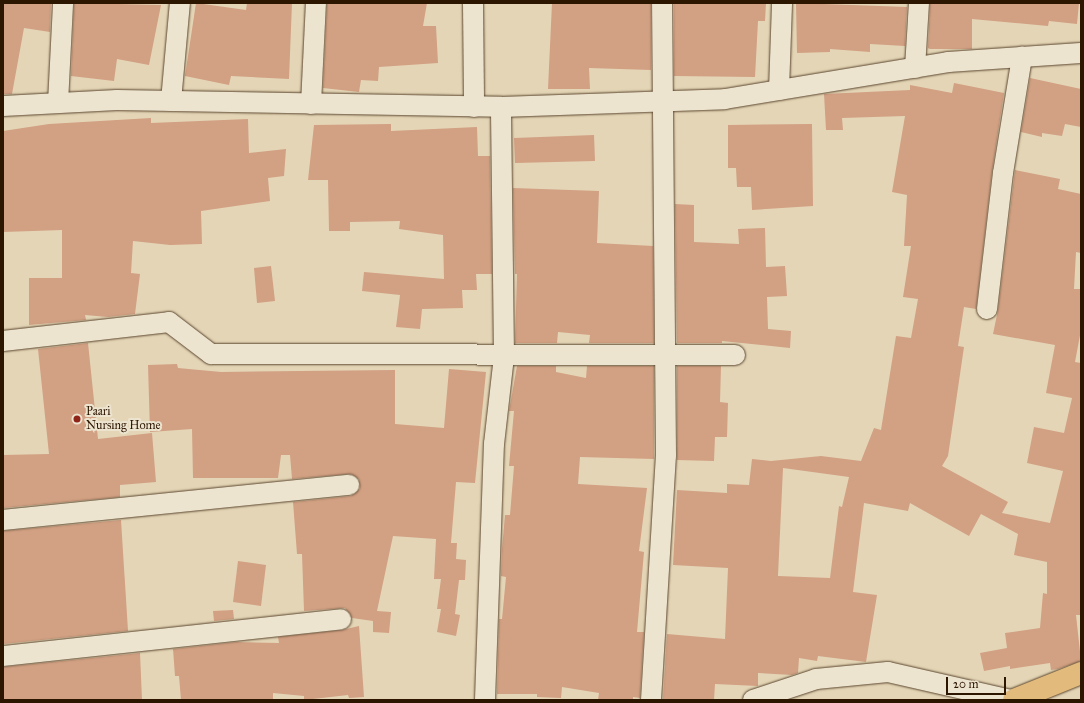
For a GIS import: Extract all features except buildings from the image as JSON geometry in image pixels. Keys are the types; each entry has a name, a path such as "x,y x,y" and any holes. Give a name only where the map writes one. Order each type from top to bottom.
{"main road":[{"path":"1014,700 1081,673"}],"street":[{"path":"58,103 63,3"},
{"path":"171,101 180,3"},
{"path":"311,104 316,3"},
{"path":"473,3 474,107"},
{"path":"651,700 666,455 662,3"},
{"path":"779,90 782,3"},
{"path":"915,68 920,3"},
{"path":"3,106 58,103 171,101 501,107 725,99 948,62 1081,53"},
{"path":"987,309 1002,173 1022,57"},
{"path":"485,700 494,444 504,356 501,107"},
{"path":"3,341 169,322 210,354 504,356 735,355"},
{"path":"3,520 349,485"},
{"path":"3,656 341,619"},
{"path":"753,700 816,679 888,672 977,691 1011,700"}],"place":[{"name":"Paari Nursing Home","path":"77,419"}]}
